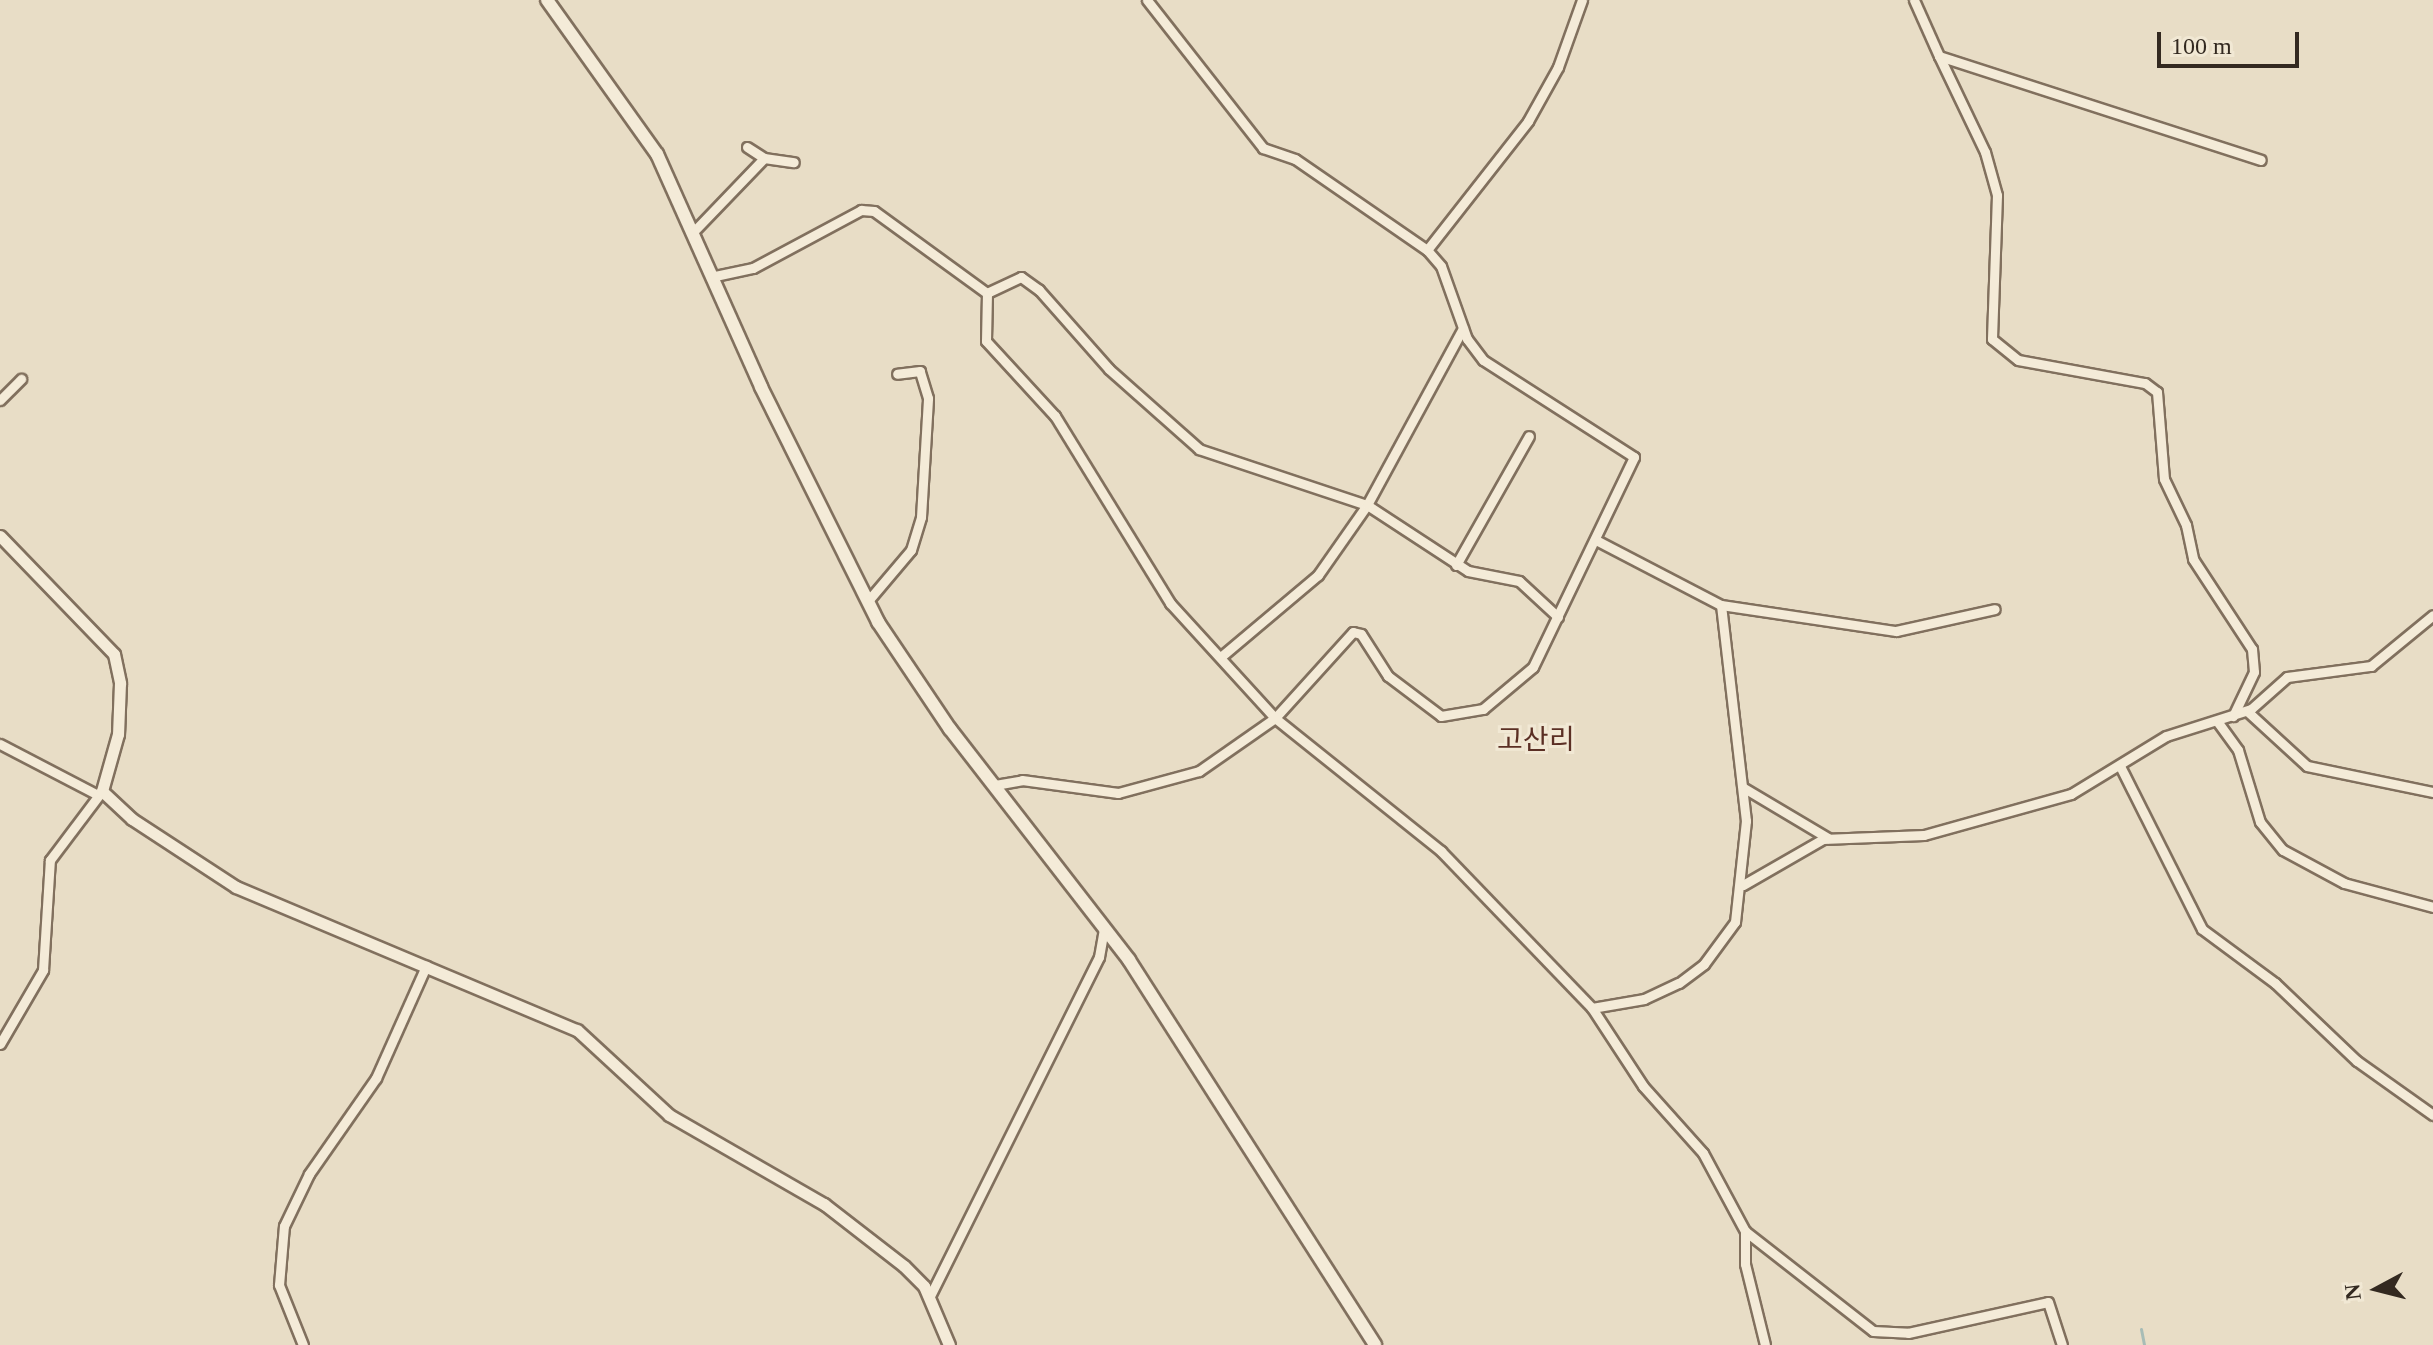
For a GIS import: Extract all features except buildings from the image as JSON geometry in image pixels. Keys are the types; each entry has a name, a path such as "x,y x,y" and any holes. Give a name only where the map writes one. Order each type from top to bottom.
{"main road":[{"path":"547,0 638,122 696,229 761,387 867,602 950,729 1104,928 1375,1345"}],"street":[{"path":"995,785 1022,780 1118,793 1151,788 1209,766 1275,718 1353,632 1361,634 1388,676 1441,716 1483,709 1533,667 1632,463 1631,451 1483,360 1463,328 1441,266 1427,250 1295,159 1263,148 1147,0"},
{"path":"1427,250 1528,121 1558,67 1582,0"},
{"path":"1914,0 1985,152 1997,195 1992,339 2018,360 2145,383 2157,392 2164,479 2186,525 2193,559 2252,649 2254,672 2233,716"},
{"path":"1939,56 2261,160"},
{"path":"747,147 764,158 794,162"},
{"path":"696,229 764,158"},
{"path":"715,276 753,268 861,210 874,211 987,293"},
{"path":"987,293 1021,277 1039,290 1109,369 1199,449 1367,505 1456,565 1519,581 1558,617"},
{"path":"987,293 986,341 1055,416 1170,603 1223,655 1275,718 1441,851 1592,1008 1643,1086 1703,1153 1745,1231 1873,1331 1908,1333 2048,1302 2062,1345"},
{"path":"1223,655 1288,596 1311,585 1367,505 1463,328"},
{"path":"867,602 911,550 921,517 928,398 920,371 897,374"},
{"path":"0,400 21,379"},
{"path":"1456,565 1529,436"},
{"path":"0,536 103,640 119,668 118,734 100,793 50,860 43,970 0,1044"},
{"path":"1596,540 1721,605 1896,631 1995,609"},
{"path":"1592,1008 1644,999 1697,971 1735,922 1743,885 1744,788 1721,605"},
{"path":"1743,885 1828,838 1903,839 1959,828 2071,794 2166,736 2247,711 2300,672 2371,666 2433,615"},
{"path":"2247,711 2307,766 2433,792"},
{"path":"2217,721 2238,750 2260,822 2289,855 2373,893 2433,907"},
{"path":"0,744 100,793 150,834 236,887 577,1030 669,1115 810,1195 868,1236 916,1276 949,1345"},
{"path":"2120,766 2202,929 2275,983 2357,1061 2433,1115"},
{"path":"1744,788 1828,838"},
{"path":"929,1298 1099,957 1104,928"},
{"path":"303,1345 279,1285 284,1226 309,1174 376,1078 426,966"},
{"path":"1745,1231 1745,1264 1765,1345"}],"waterway":[{"path":"2141,1329 2144,1345"}],"district":[{"name":"고산리","path":"1536,740"}]}
